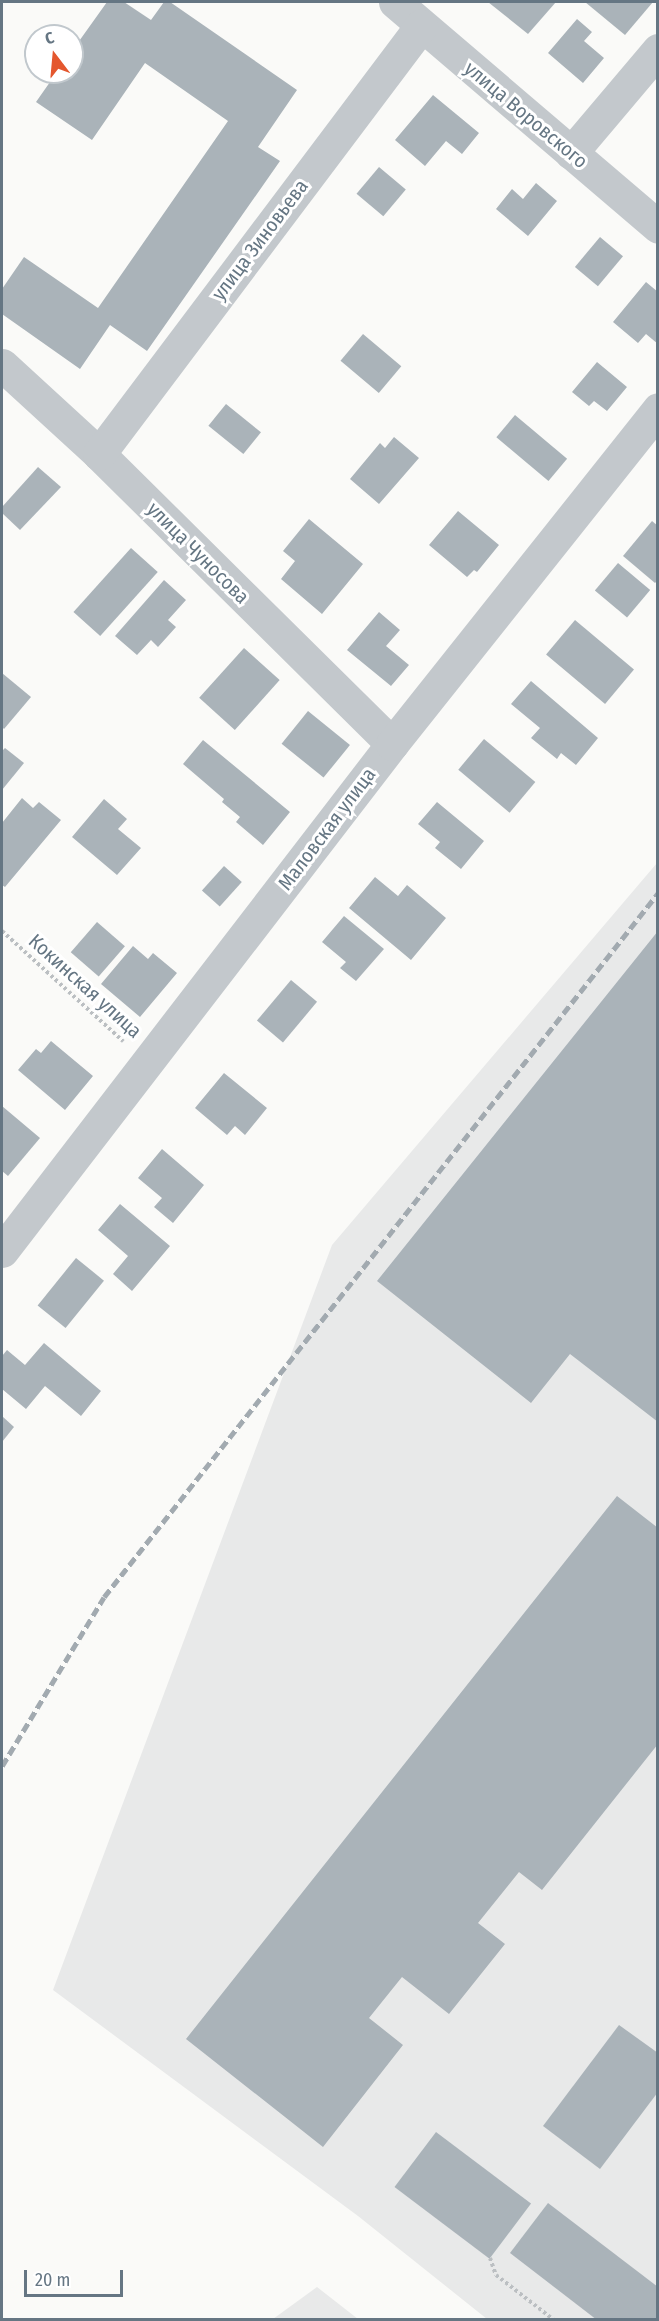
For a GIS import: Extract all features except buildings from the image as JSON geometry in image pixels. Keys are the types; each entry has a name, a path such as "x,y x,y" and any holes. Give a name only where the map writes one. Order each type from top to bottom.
{"street":[{"name":"улица Воровского","path":"395,2 657,227"},
{"name":"улица Зиновьева","path":"99,454 421,26"},
{"path":"571,153 657,50"},
{"name":"улица Чуносова","path":"2,365 99,454 392,744"},
{"name":"Маловская улица","path":"2,1251 392,744 657,409"}],"path":[{"name":"Кокинская улица","path":"2,931 148,1063"},
{"path":"490,2258 496,2275 554,2319"}],"shaded area":[{"path":"657,863 657,2319 487,2319 358,2216 53,1990 332,1245"},
{"path":"317,2287 358,2319 273,2319"}],"railway":[{"path":"2,1766 104,1597 658,893"}]}
